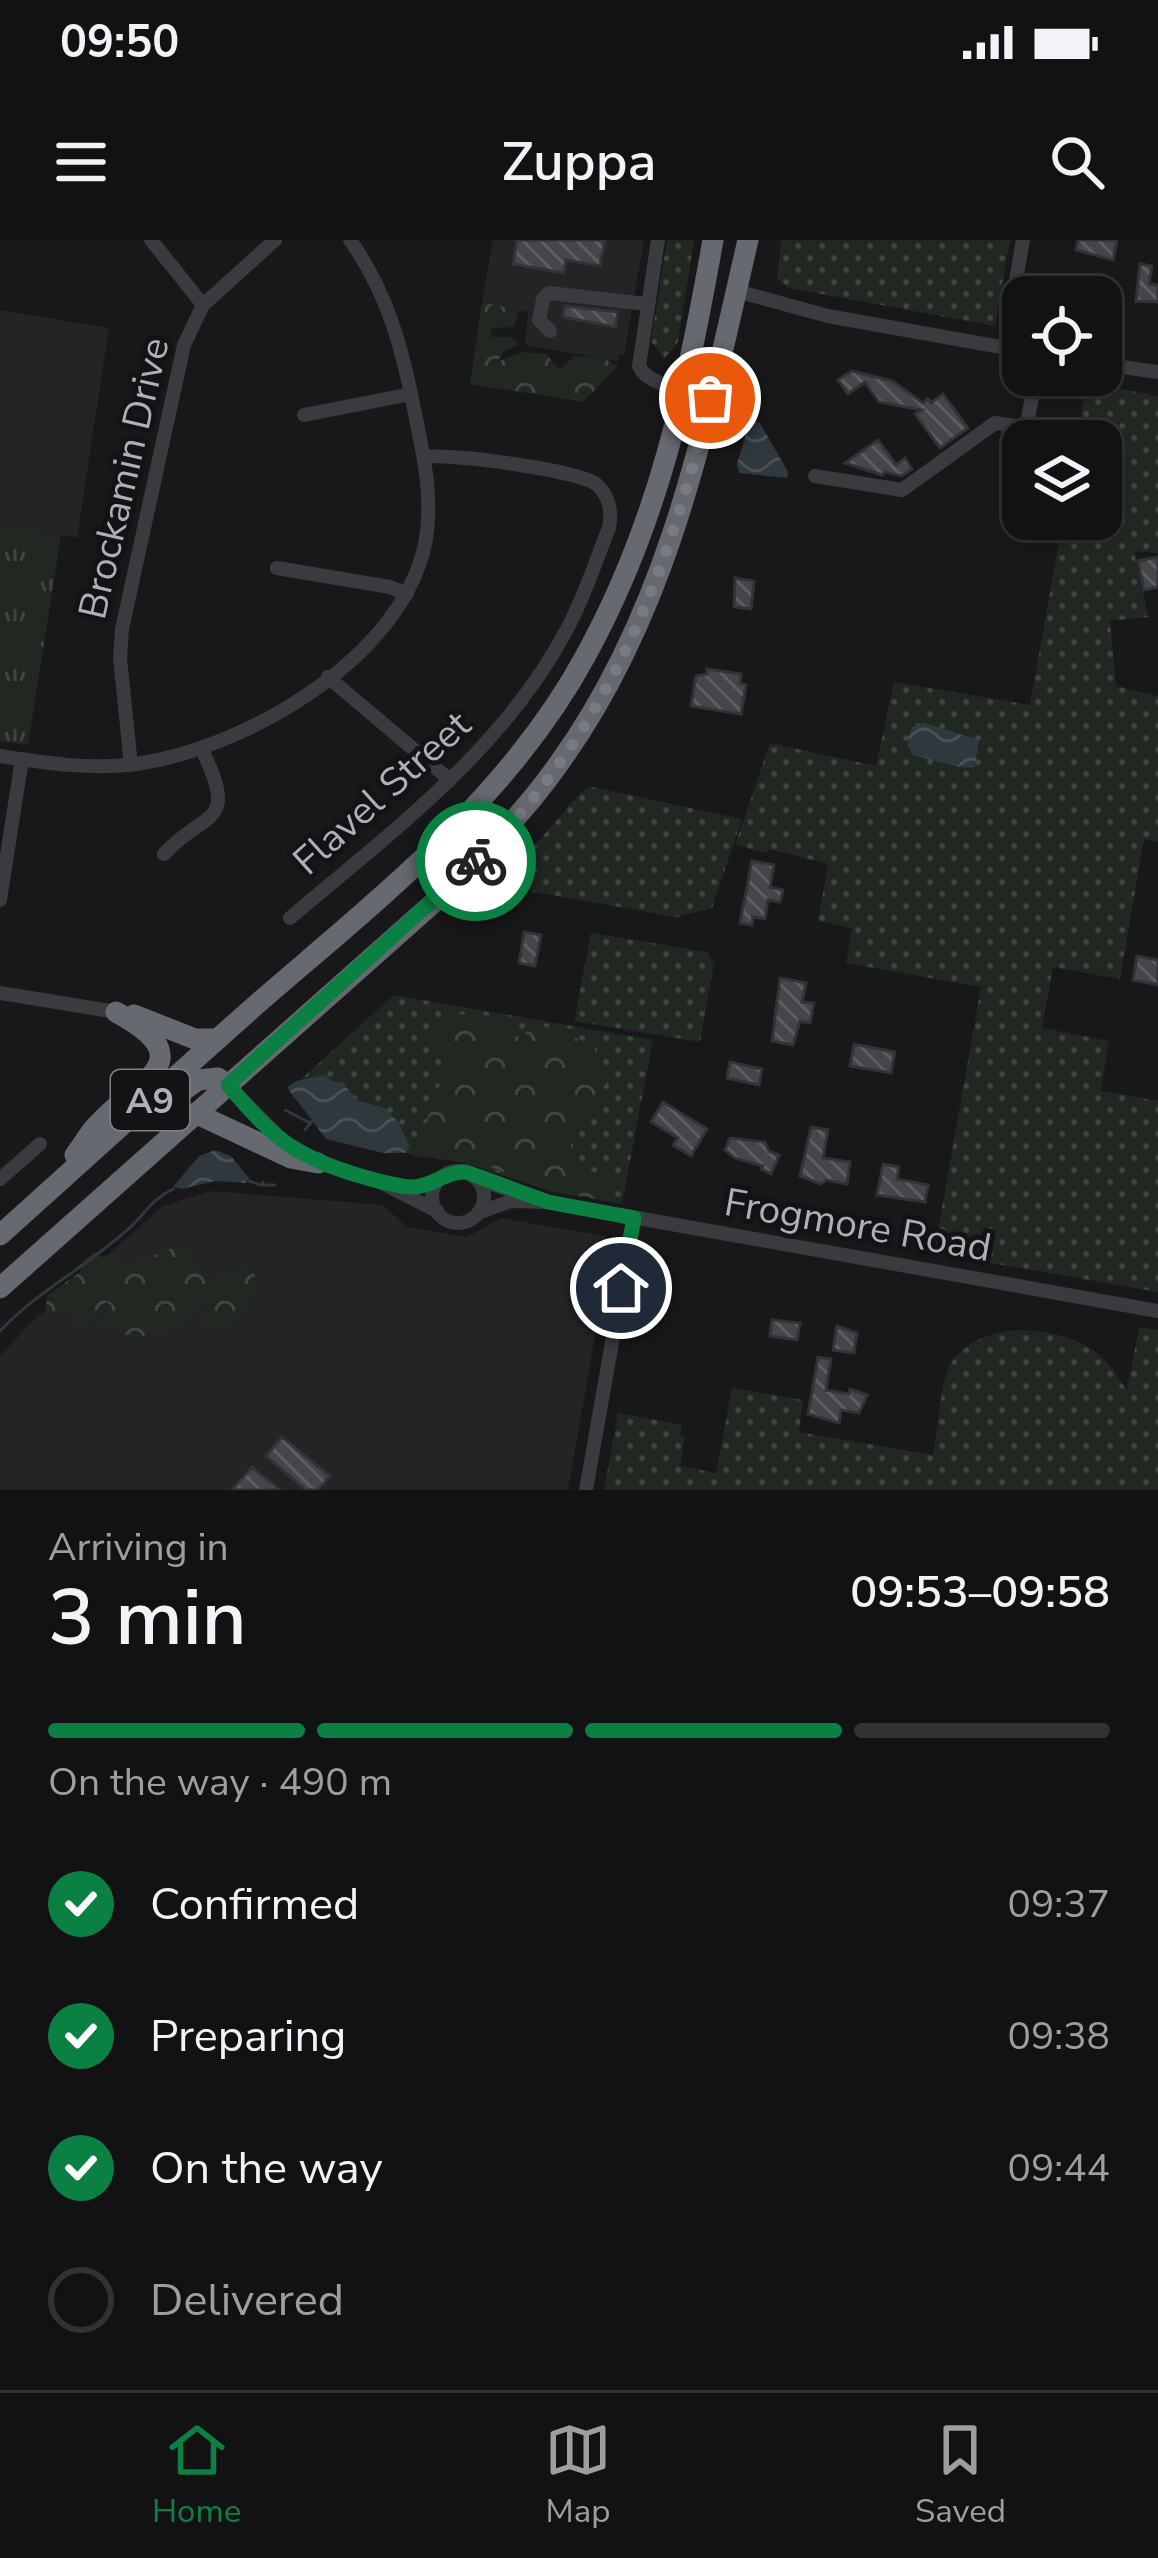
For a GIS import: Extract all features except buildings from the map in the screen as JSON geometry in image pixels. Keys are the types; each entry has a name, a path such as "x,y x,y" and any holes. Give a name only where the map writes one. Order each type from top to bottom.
{"highway":[{"name":"A9","path":"0,1235 454,829 562,695 640,542 681,411 713,240"},
{"name":"A9","path":"0,1288 431,905 488,849 560,763 597,705 645,610 674,538 748,240"},
{"path":"228,1085 221,1058 254,1008"},
{"path":"46,1194 98,1124 154,1075 159,1064 152,1035 116,1012"},
{"path":"116,1012 146,1017 195,1039 218,1039"},
{"path":"46,1194 107,1155 191,1084 213,1077 228,1085"},
{"path":"195,1113 291,1158 318,1163"}],"street":[{"path":"151,240 203,305"},
{"name":"Brockamin Drive","path":"131,764 120,658 122,629 184,345 203,305 275,240"},
{"path":"0,756 90,766 131,764 202,750 261,724 328,677 377,634 407,594 428,527 424,457 386,303 350,240"},
{"path":"658,240 639,350 643,373 677,392 681,411"},
{"path":"1017,276 1024,240"},
{"path":"736,291 817,314 1002,348"},
{"path":"550,331 539,317 543,298 556,292 647,304"},
{"path":"639,350 649,369 665,376 679,373 691,358"},
{"path":"1122,367 1158,372"},
{"path":"304,415 411,394"},
{"path":"815,476 902,490 995,423 1026,428 1032,396"},
{"name":"Flavel Street","path":"290,919 450,780 495,734 561,640 609,528 611,513 603,491 580,477 449,455 424,457"},
{"path":"278,568 390,586 407,594"},
{"path":"328,677 450,780"},
{"path":"164,854 204,825 215,808 217,785 202,750"},
{"path":"0,899 22,759"},
{"path":"0,993 116,1012"},
{"path":"228,1085 281,1142 318,1163 380,1182 416,1187 459,1171 477,1179 484,1196 478,1214 457,1222 380,1182"},
{"path":"0,1179 40,1144"},
{"path":"436,1211 433,1194 441,1178"},
{"name":"Frogmore Road","path":"477,1179 548,1202 1158,1311"},
{"name":"Frogmore Road","path":"478,1214 511,1201 548,1202"},
{"path":"586,1490 634,1218"}],"shaded area":[{"path":"493,240 644,240 624,355 619,354 617,361 525,345 528,312 482,302"},
{"path":"0,310 109,328 77,538 0,526"},
{"path":"210,1191 383,1205 407,1227 467,1237 501,1218 604,1236 611,1246 568,1490 0,1490 0,1356 163,1206"}],"green space":[{"path":"667,240 694,240 678,342 664,359 651,341"},
{"path":"781,240 1010,240 995,326 789,288 777,278"},
{"path":"482,302 519,310 514,327 491,328 492,337 510,337 519,344 503,352 497,362 523,352 546,354 560,370 574,356 603,358 618,366 583,402 470,384"},
{"path":"1122,389 1158,396 1158,553 1134,551 1148,617 1110,621 1116,686 1158,696 1158,842 1144,839 1120,979 1053,967 1042,1028 1109,1041 1101,1091 1158,1101 1158,1292 934,1253 981,987 846,963 852,928 818,921 828,864 735,845 770,743 876,766 894,682 1030,705 1059,540 1122,540 1122,420 1081,420 1085,396 1122,396"},
{"path":"0,526 61,535 28,745 0,741"},
{"path":"592,787 742,819 712,908 676,917 499,886 582,791"},
{"path":"591,933 707,952 714,964 700,1042 574,1021"},
{"path":"394,995 653,1040 622,1204 550,1191 465,1163 330,1140 288,1091"},
{"path":"453,1014 500,1016 517,1037 541,1025 592,1044 608,1080 570,1142 576,1167 614,1178 606,1201 550,1191 478,1162 413,1156 448,1063 432,1031"},
{"path":"182,1244 189,1247 189,1261 211,1279 243,1267 254,1269 251,1297 238,1323 201,1327 211,1296 183,1324 150,1335 100,1330 99,1322 112,1306 106,1302 91,1316 87,1328 75,1327 70,1310 64,1316 45,1316 47,1296 80,1272 83,1261 94,1252 129,1261"},
{"path":"1139,1327 1158,1330 1158,1490 604,1490 618,1413 682,1425 680,1466 716,1473 732,1388 803,1400 799,1432 933,1455 947,1371 965,1348 1004,1332 1048,1333 1089,1348 1108,1363 1127,1390"}],"water":[{"path":"750,421 760,423 787,478 739,473 737,464"},
{"path":"925,723 979,740 975,767 913,755 907,744 912,727"},
{"path":"325,1075 343,1083 356,1100 385,1108 410,1147 405,1153 383,1153 326,1139 287,1087"},
{"path":"215,1150 231,1156 249,1178 246,1183 215,1181 173,1187 199,1156"}],"waterway":[{"path":"285,1110 310,1123"},
{"path":"305,1130 312,1121"},
{"path":"246,1180 263,1182"},
{"path":"261,1185 275,1185"},
{"path":"0,1331 173,1189"}],"way so far":[{"path":"476,861 560,763 625,652 674,538 710,398"}],"route":[{"path":"476,861 228,1085 290,1150 318,1163 380,1182 416,1187 453,1172 466,1172 548,1202 634,1218 621,1288"}]}
